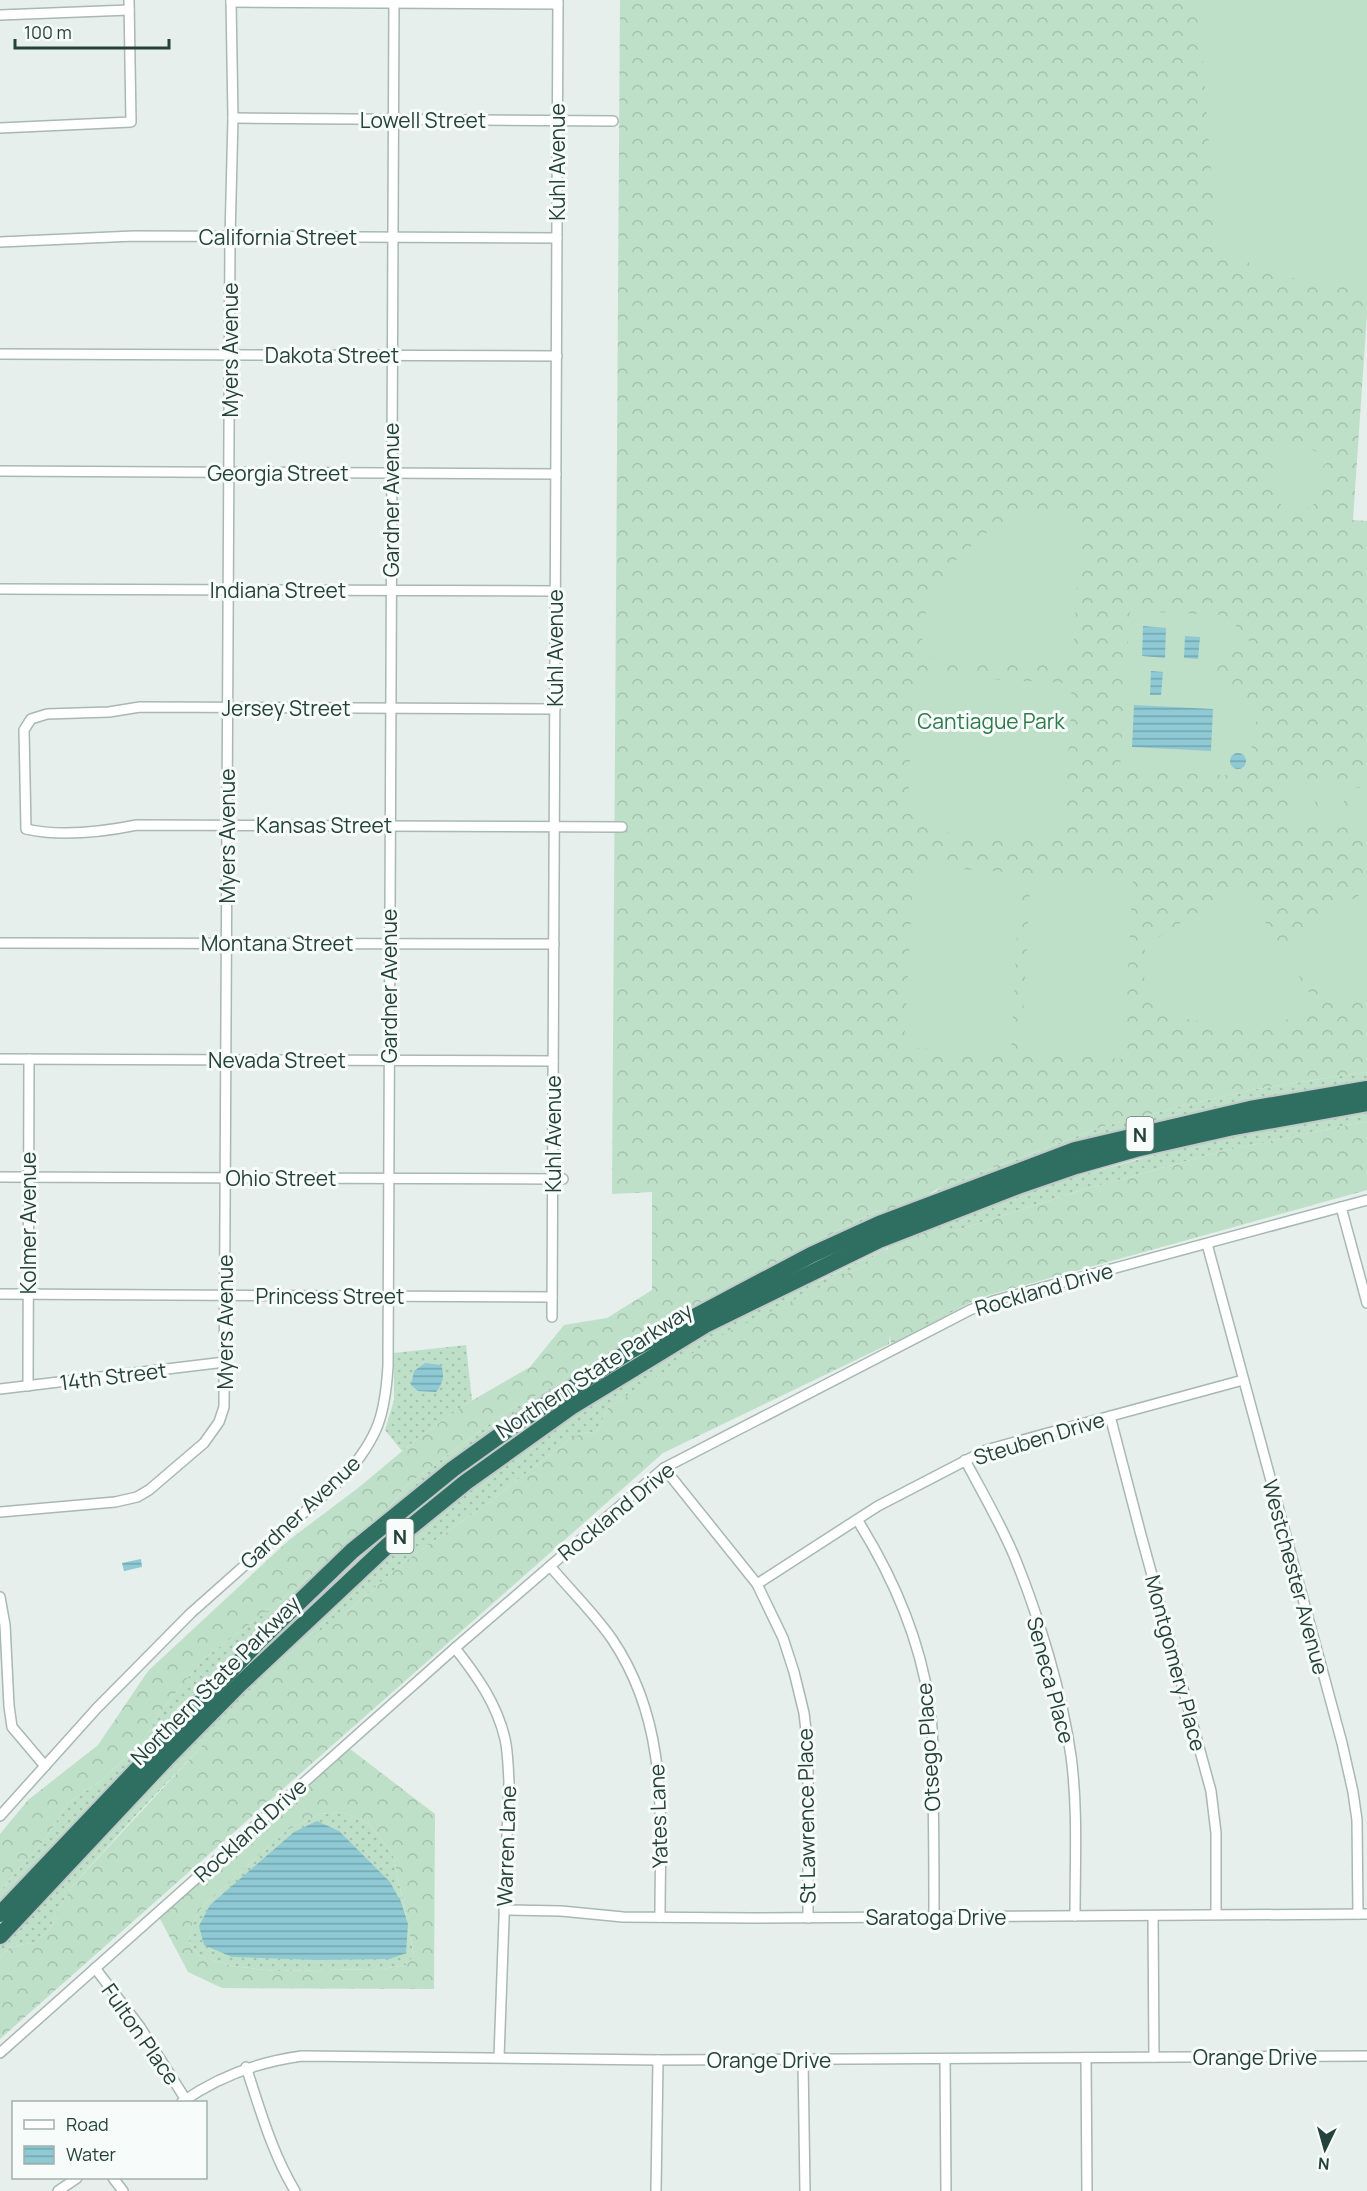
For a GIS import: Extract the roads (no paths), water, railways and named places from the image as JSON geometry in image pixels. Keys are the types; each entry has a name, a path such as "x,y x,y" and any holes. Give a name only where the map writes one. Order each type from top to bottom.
{"highway":[{"name":"Northern State Parkway","path":"0,1914 267,1633 352,1551 453,1470 517,1423 630,1351 811,1255 922,1215 1075,1150 1250,1109 1367,1089"},
{"name":"Northern State Parkway","path":"922,1215 1136,1149 1229,1128 1367,1103"},
{"name":"Northern State Parkway","path":"0,1936 166,1759 240,1684 387,1546 465,1482 571,1407 707,1324 879,1232"}],"street":[{"path":"231,1 558,2"},
{"name":"Myers Avenue","path":"0,1512 116,1502 137,1497 189,1457 214,1430 224,1407 230,237 233,118 231,1"},
{"name":"Gardner Avenue","path":"0,1816 97,1708 191,1613 345,1476 361,1457 378,1428 386,1398 394,1"},
{"name":"Kuhl Avenue","path":"552,1317 558,1179 554,1061 554,826 558,2"},
{"path":"0,15 129,5 131,96 131,122 0,128"},
{"name":"Lowell Street","path":"233,118 613,121"},
{"name":"California Street","path":"0,242 134,236 557,238"},
{"name":"Dakota Street","path":"0,354 556,356"},
{"name":"Georgia Street","path":"0,471 556,474"},
{"name":"Indiana Street","path":"0,589 555,591"},
{"name":"Jersey Street","path":"26,829 24,730 31,719 47,714 109,712 140,707 555,708"},
{"name":"Kansas Street","path":"26,829 42,833 108,830 137,825 622,827"},
{"name":"Montana Street","path":"0,942 554,944"},
{"name":"Nevada Street","path":"0,1059 554,1061"},
{"name":"Kolmer Avenue","path":"28,1386 29,1059"},
{"name":"Ohio Street","path":"0,1177 558,1179"},
{"name":"Rockland Drive","path":"0,2053 455,1648 664,1468 970,1310 1004,1298 1367,1200"},
{"path":"1341,1207 1367,1303"},
{"name":"Westchester Avenue","path":"1207,1244 1342,1743 1357,1820 1363,1914"},
{"name":"Princess Street","path":"0,1294 552,1297"},
{"name":"14th Street","path":"0,1389 225,1362"},
{"name":"Steuben Drive","path":"757,1584 878,1506 965,1460 1005,1444 1243,1380"},
{"name":"Montgomery Place","path":"1110,1416 1211,1791 1216,1833 1216,1914"},
{"name":"Seneca Place","path":"965,1460 997,1519 1025,1584 1064,1718 1074,1793 1076,1916"},
{"name":"St Lawrence Place","path":"664,1468 757,1584 783,1638 794,1672 804,1713 808,1748 808,1918"},
{"name":"Otsego Place","path":"858,1521 881,1558 898,1592 914,1636 926,1685 933,1750 934,1917"},
{"name":"Yates Lane","path":"550,1566 611,1639 629,1669 647,1714 656,1747 661,1789 660,1917"},
{"path":"0,1597 5,1625 3,1646 12,1727 45,1766"},
{"name":"Warren Lane","path":"455,1648 486,1690 496,1710 506,1741 509,1781 499,2057"},
{"name":"Saratoga Drive","path":"504,1911 561,1911 623,1917 808,1918 1363,1914"},
{"path":"1153,1916 1154,2057"},
{"name":"Fulton Place","path":"95,1968 140,2027 184,2101"},
{"name":"Orange Drive","path":"184,2101 215,2080 246,2067 272,2060 302,2056 803,2060 1367,2056"},
{"path":"1086,2058 1087,2191"},
{"path":"945,2059 946,2191"},
{"path":"656,2191 658,2060"},
{"path":"803,2060 805,2191"},
{"path":"246,2067 272,2145 295,2191"},
{"path":"58,2191 76,2179"},
{"path":"114,2179 123,2191"}],"water":[{"path":"1143,626 1166,628 1165,658 1142,656"},
{"path":"1185,636 1200,637 1198,659 1184,658"},
{"path":"1151,671 1163,672 1161,695 1150,695"},
{"path":"1134,705 1213,709 1211,751 1132,747"},
{"path":"1238,753 1244,755 1246,761 1244,767 1238,769 1232,767 1230,761 1232,755"},
{"path":"425,1363 441,1365 443,1379 436,1392 418,1391 411,1385 414,1371"},
{"path":"141,1559 142,1567 124,1571 122,1563"},
{"path":"317,1821 339,1831 390,1882 401,1902 408,1924 406,1953 390,1959 316,1960 232,1957 204,1945 199,1926 210,1905 294,1832"}],"park label":[{"name":"Cantiague Park","path":"991,721"}]}
